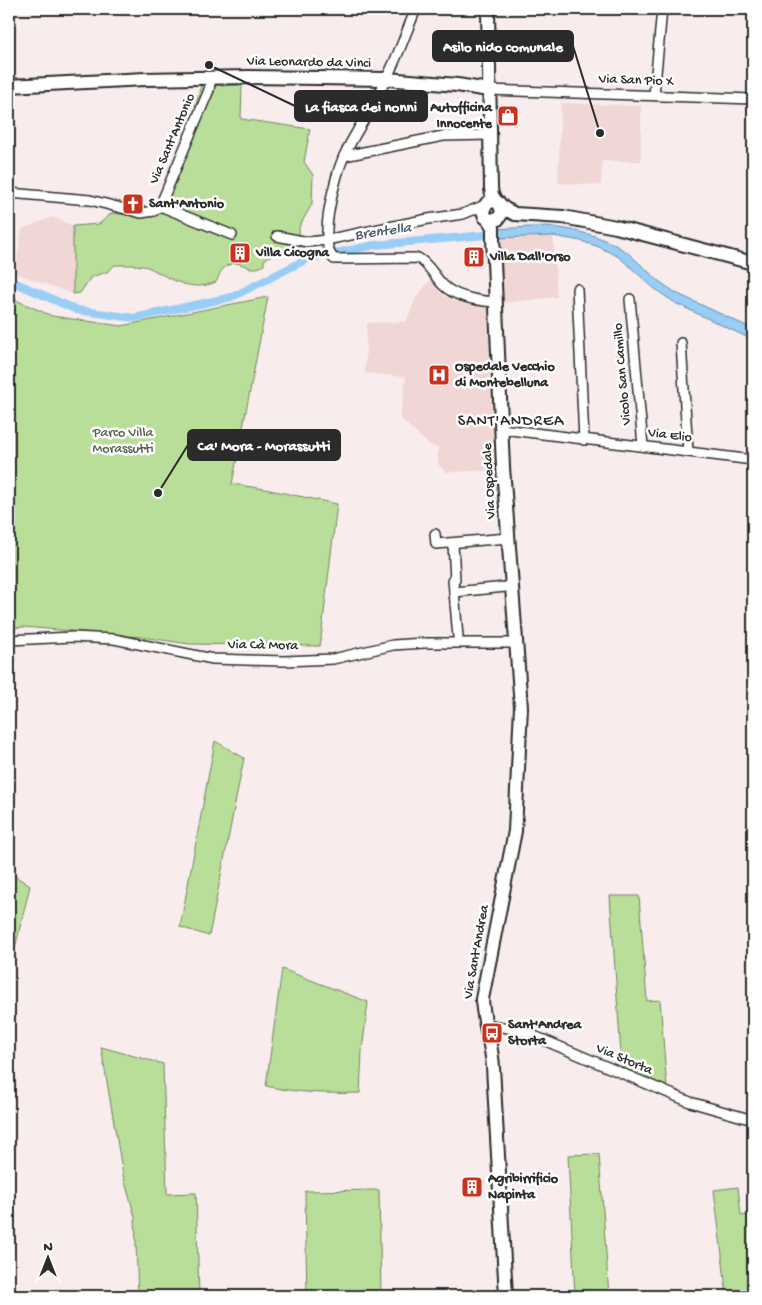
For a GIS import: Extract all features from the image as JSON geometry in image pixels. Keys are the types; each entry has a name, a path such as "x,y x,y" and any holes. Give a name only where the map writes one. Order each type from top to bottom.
{"street":[{"path":"416,9 387,79 344,156 338,171 326,228 326,240 331,256 337,260 397,257 418,258 444,286 454,293 496,302"},
{"path":"488,9 488,90 491,188 493,197 492,204 483,212 493,223"},
{"path":"654,95 662,9"},
{"name":"Via Leonardo da Vinci","path":"9,86 211,77 387,79 457,85 488,90"},
{"name":"Via Sant'Antonio","path":"9,193 90,200 141,213 154,211 160,206 209,90 211,77"},
{"name":"Via San Pio X","path":"488,90 753,98"},
{"path":"344,156 443,136 490,135"},
{"path":"492,204 502,211 493,223"},
{"path":"277,236 308,242 326,240 428,219 463,214 492,204 514,214 563,217 616,227 753,264"},
{"path":"160,206 232,235"},
{"path":"463,214 493,223 524,215"},
{"name":"Via Ospedale","path":"493,223 503,467 517,643"},
{"path":"577,289 584,440"},
{"name":"Vicolo San Camillo","path":"630,299 643,446"},
{"path":"681,343 688,452"},
{"name":"Via Elio","path":"502,429 753,460"},
{"path":"436,534 436,544 508,538"},
{"path":"454,543 455,580 453,580 458,637"},
{"path":"454,592 506,587"},
{"name":"Via Cà Mora","path":"9,640 73,637 114,639 213,659 284,661 333,659 393,645 424,642 517,643"},
{"name":"Via Sant'Andrea","path":"506,1296 499,1198 493,1064 482,999 515,831 521,707 517,643"},
{"name":"Via Storta","path":"485,1024 520,1030 690,1102 753,1120"}],"shaded area":[{"path":"561,103 641,106 641,161 602,161 601,185 558,183"},
{"path":"53,217 73,226 73,294 15,273 22,229"},
{"path":"553,236 557,297 501,303 498,238"},
{"name":"Ospedale Vecchio di Montebelluna","path":"431,279 441,293 448,298 460,303 488,308 492,354 496,470 446,472 438,464 438,448 428,444 400,418 406,377 365,373 367,323 406,322 416,298"}],"green space":[{"path":"201,85 242,85 241,119 310,129 304,162 313,175 312,204 299,227 300,248 286,249 277,253 264,260 264,265 258,268 234,263 222,270 216,282 198,286 174,280 150,268 133,265 115,265 107,272 91,277 80,293 73,294 73,226 99,224 112,213 144,217 163,212 180,166"},
{"name":"Parco Villa Morassutti","path":"9,297 52,316 121,326 268,297 232,484 337,504 320,646 190,644 141,637 24,627 9,628"},
{"path":"215,741 244,758 209,936 180,927"},
{"path":"9,872 30,886 9,973"},
{"path":"610,896 639,896 647,1001 660,1000 667,1089 622,1069"},
{"path":"282,969 368,1002 362,1051 360,1093 313,1093 266,1086"},
{"path":"101,1047 163,1064 167,1194 196,1193 199,1296 138,1296 135,1217 123,1175"},
{"path":"599,1154 609,1296 575,1296 568,1155"},
{"path":"738,1187 741,1215 753,1216 753,1296 727,1296 714,1190"},
{"path":"379,1190 381,1296 307,1296 305,1191"}],"water":[{"path":"547,226 595,236 614,244 628,253 660,282 676,293 753,329 753,340 677,304 656,290 619,257 599,247 581,241 553,236 498,238 497,229"}],"waterway":[{"name":"Brentella","path":"9,280 77,310 134,318 232,297 307,259 375,245 497,234"}],"place":[{"name":"La fiasca dei nonni","path":"209,65"},
{"name":"Autofficina Innocente","path":"508,116"},
{"name":"Asilo nido comunale","path":"600,133"},
{"name":"Sant'Antonio","path":"133,204"},
{"name":"Villa Cicogna","path":"240,253"},
{"name":"Villa Dall'Orso","path":"474,257"},
{"name":"Ospedale Vecchio di Montebelluna","path":"439,375"},
{"name":"Ca' Mora - Morassutti","path":"158,493"},
{"name":"Sant'Andrea Storta","path":"492,1033"},
{"name":"Agribirrificio Napinta","path":"472,1187"}],"district":[{"name":"SANT'ANDREA","path":"511,422"}]}
